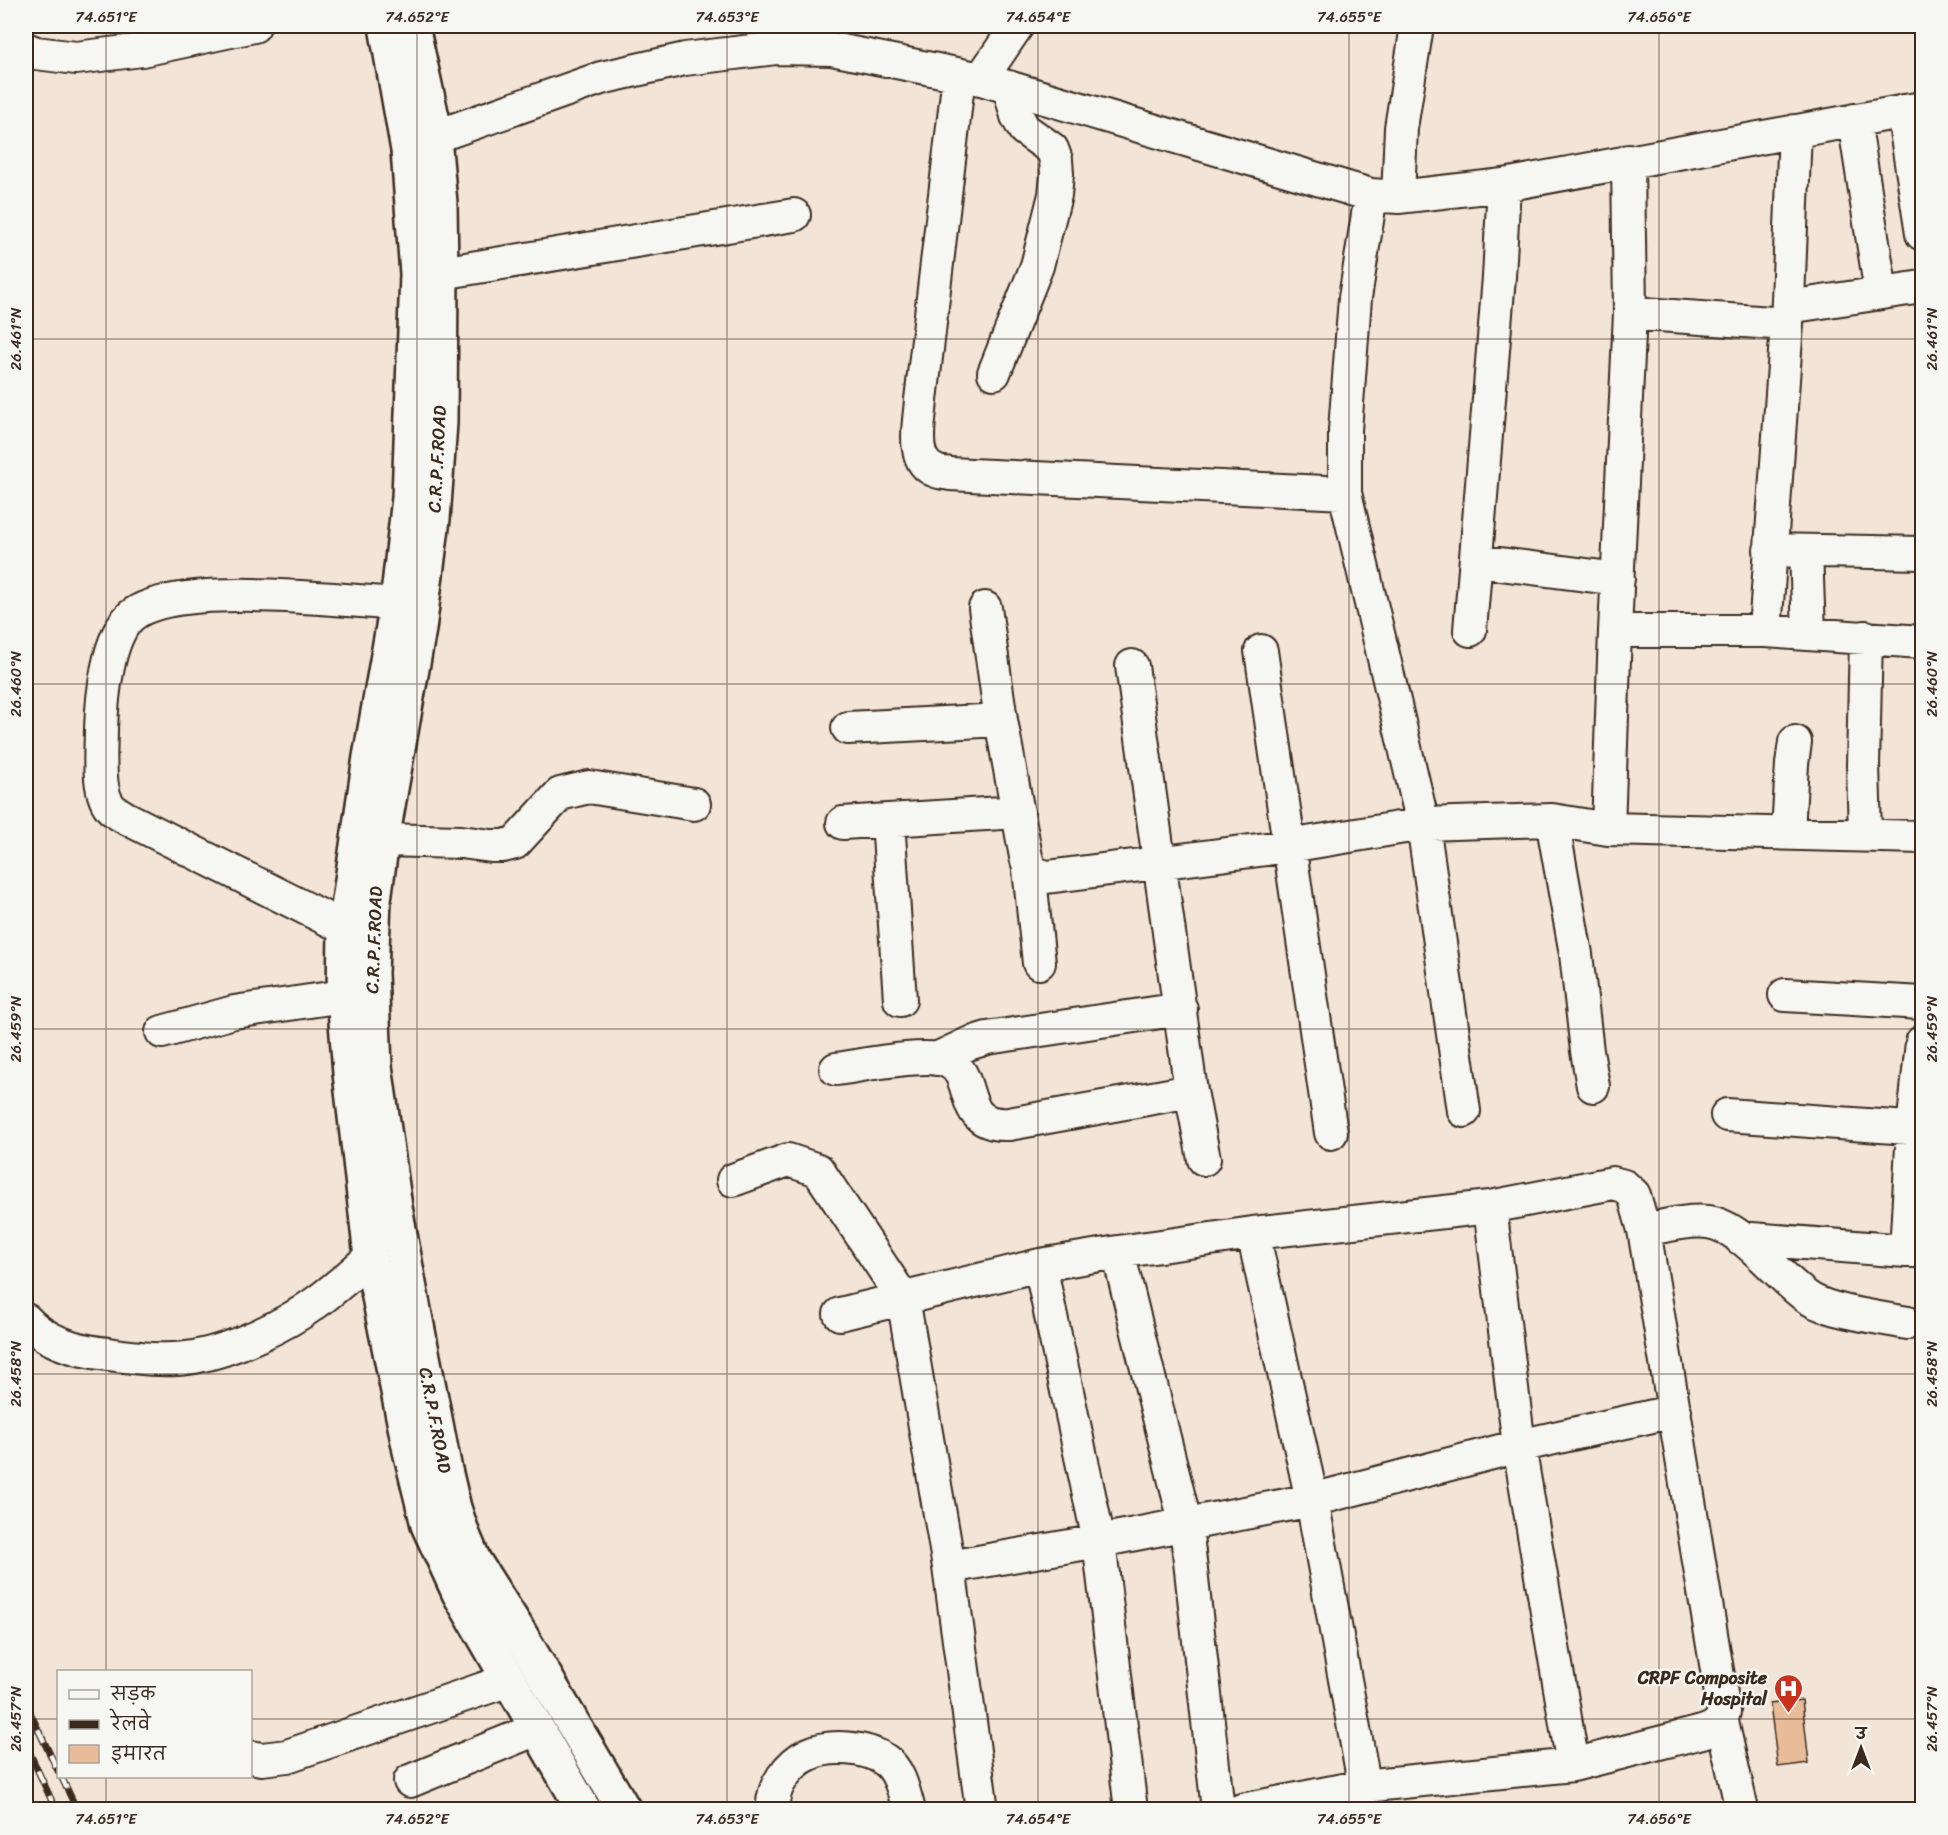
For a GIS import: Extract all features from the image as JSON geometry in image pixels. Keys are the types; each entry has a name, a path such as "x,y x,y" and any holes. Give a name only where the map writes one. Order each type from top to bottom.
{"main road":[{"name":"C.R.P.F.ROAD","path":"386,26 408,150 417,274 409,498 397,604 370,756 345,928 344,996 371,1257 410,1451 428,1525 459,1593 585,1809"},
{"name":"C.R.P.F.ROAD","path":"412,26 432,117 440,203 440,423 433,519 419,629 382,840 372,926 371,973 375,1066 395,1207 454,1508 474,1560 620,1803"}],"street":[{"path":"29,55 76,58 142,50 255,26"},
{"path":"1017,26 983,81 921,400 918,440 919,453 924,462 934,471 950,474 1345,493"},
{"path":"1417,26 1401,129 1354,298 1345,430 1345,493 1423,824 1464,1111"},
{"path":"434,137 601,78 685,60 776,48 832,49 983,81 1384,196 1504,185 1913,110 1923,234"},
{"path":"983,81 1017,116 1024,129 1052,149 1057,174 1055,195 1037,266 994,373"},
{"path":"1854,120 1881,293"},
{"path":"1765,631 1788,315 1795,130"},
{"path":"1608,829 1630,313 1628,161"},
{"path":"1470,630 1499,277 1504,185"},
{"path":"441,273 794,215"},
{"path":"1630,313 1788,315 1881,293 1923,287"},
{"path":"1770,550 1923,553"},
{"path":"1806,550 1809,633"},
{"path":"1476,561 1618,579"},
{"path":"345,928 124,817 111,808 101,779 102,709 106,682 113,648 129,618 141,609 165,602 203,596 233,595 293,596 397,604"},
{"path":"985,608 1001,720 1029,869 1039,963"},
{"path":"1615,631 1765,631 1923,642"},
{"path":"1865,834 1863,765 1866,638"},
{"path":"1261,651 1331,1133"},
{"path":"1132,666 1191,1091 1204,1159"},
{"path":"848,728 1001,720"},
{"path":"1788,832 1795,742"},
{"path":"382,840 461,842 504,846 515,843 560,794 589,787 694,804"},
{"path":"843,823 1017,812"},
{"path":"888,820 900,1000"},
{"path":"1552,820 1576,954 1593,1086"},
{"path":"1029,869 1038,875 1047,877 1289,846 1423,824 1552,820 1608,829 1923,837"},
{"path":"1785,995 1923,1003"},
{"path":"162,1032 234,1012 344,996"},
{"path":"936,1059 987,1038 1181,1010"},
{"path":"1740,1238 1914,1251 1923,1042"},
{"path":"836,1069 905,1059 946,1061 954,1066 961,1075 975,1112 985,1120 997,1124 1010,1124 1191,1091"},
{"path":"1727,1115 1918,1129"},
{"path":"733,1180 788,1160 818,1170 903,1298 949,1567 982,1809"},
{"path":"840,1314 1040,1265 1118,1252 1253,1233 1490,1207 1613,1183 1624,1186 1634,1195 1644,1230 1724,1712 1722,1721 1742,1809"},
{"path":"1490,1207 1519,1446 1573,1765"},
{"path":"1644,1230 1691,1222 1710,1222 1724,1227 1740,1238 1811,1300 1826,1306 1908,1323"},
{"path":"1253,1233 1312,1500 1366,1798"},
{"path":"1118,1252 1186,1526 1218,1809"},
{"path":"26,1320 31,1326 56,1342 84,1351 163,1359 194,1357 252,1339 293,1316 314,1304 371,1257"},
{"path":"1040,1265 1099,1541 1131,1809"},
{"path":"949,1567 1186,1526 1312,1500 1519,1446 1675,1412"},
{"path":"252,1757 262,1759 287,1756 509,1680"},
{"path":"1242,1809 1366,1798 1573,1765 1702,1732 1714,1728 1722,1721"},
{"path":"410,1781 537,1729"},
{"path":"773,1809 775,1791 790,1767 808,1754 826,1749 867,1750 887,1761 898,1777 909,1809"},
{"path":"585,1809 620,1803"}],"building":[{"path":"1802,1700 1809,1763 1778,1767 1770,1704"}],"railway":[{"path":"26,1704 57,1769"},
{"path":"26,1745 56,1810"},
{"path":"62,1778 77,1810"}],"place":[{"name":"CRPF Composite Hospital","path":"1788,1714"}]}
